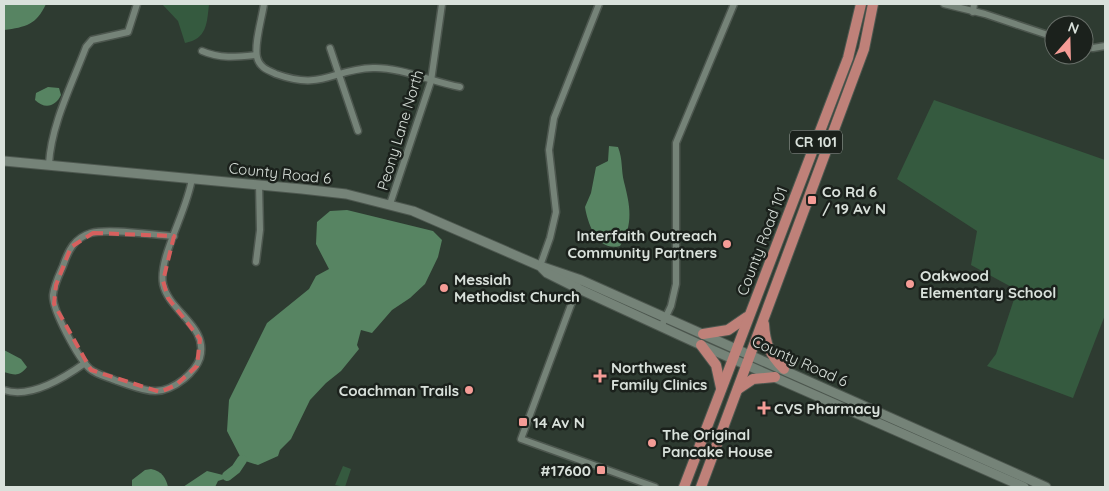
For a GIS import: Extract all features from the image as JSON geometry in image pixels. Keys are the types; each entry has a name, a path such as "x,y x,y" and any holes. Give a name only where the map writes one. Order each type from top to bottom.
{"main road":[{"name":"County Road 101","path":"684,487 848,58 861,4"},
{"name":"County Road 101","path":"700,487 864,49 873,4"},
{"name":"County Road 6","path":"4,161 259,184 346,194 390,204 434,219 540,266 701,345 1024,487"},
{"name":"County Road 6","path":"579,284 666,317 1046,487"},
{"path":"703,334 728,330 748,316"},
{"path":"764,320 766,346 784,369"},
{"path":"701,345 716,365 721,390"},
{"path":"737,390 752,379 775,377"}],"street":[{"path":"49,164 50,152 58,122 86,47 92,40 128,32 137,4"},
{"path":"264,4 256,55 263,68 294,80 320,80 375,68 388,69 460,87"},
{"name":"Peony Lane North","path":"390,204 431,81 442,4"},
{"path":"540,266 550,238 556,212 549,150 554,118 599,4"},
{"path":"662,327 676,284 674,167 676,143 684,119 734,4"},
{"path":"944,4 985,14 1044,33"},
{"path":"973,12 974,4"},
{"path":"330,48 358,131"},
{"path":"202,51 224,57 256,55"},
{"path":"174,236 93,233 77,240 71,247 56,285 54,304 84,363 95,372 152,392 169,390 191,373 197,366 200,357 200,339 196,330 168,298 163,281 165,262 188,200 192,178"},
{"path":"256,262 260,230 259,184"},
{"path":"579,284 521,439 656,487"},
{"path":"4,390 14,394 28,393 84,363"}],"highlighted area":[{"path":"93,233 174,236 163,281 168,298 200,339 197,366 176,385 160,392 91,370 54,304 56,285 71,247"}],"shaded area":[{"path":"4,4 46,4 30,24 4,30"},
{"path":"162,4 209,4 206,24 202,34 198,38 185,43 178,21"},
{"path":"48,87 59,88 61,95 56,102 46,106 35,100 36,93"},
{"path":"934,100 1105,160 1105,315 1073,398 987,366 996,354 1017,290 971,265 977,231 897,179"},
{"path":"609,146 618,147 620,152 630,215 627,230 620,246 612,247 600,241 595,235 585,207 591,193 596,167 608,161"},
{"path":"347,210 433,231 442,240 438,257 425,284 410,298 392,310 372,333 361,330 357,345 359,349 341,371 310,400 291,439 280,450 278,456 258,465 242,460 227,431 229,400 267,323 309,289 316,276 329,269 316,244 317,222 330,211"},
{"path":"4,350 21,359 27,367 17,374 4,372"},
{"path":"343,466 351,469 345,487 335,485"},
{"path":"151,469 163,475 168,487 132,487 132,480 145,470"},
{"path":"207,471 227,476 227,478 218,481 215,487 183,487"}],"waterway":[{"path":"227,476 236,469 242,460"}],"place":[{"name":"Co Rd 6 / 19 Av N","path":"812,200"},
{"name":"Interfaith Outreach Community Partners","path":"727,244"},
{"name":"Oakwood Elementary School","path":"910,284"},
{"name":"Messiah Methodist Church","path":"444,288"},
{"name":"Northwest Family Clinics","path":"600,376"},
{"name":"Coachman Trails","path":"469,390"},
{"name":"CVS Pharmacy","path":"764,408"},
{"name":"14 Av N","path":"523,422"},
{"name":"The Original Pancake House","path":"652,443"},
{"name":"#17600","path":"601,470"}]}
